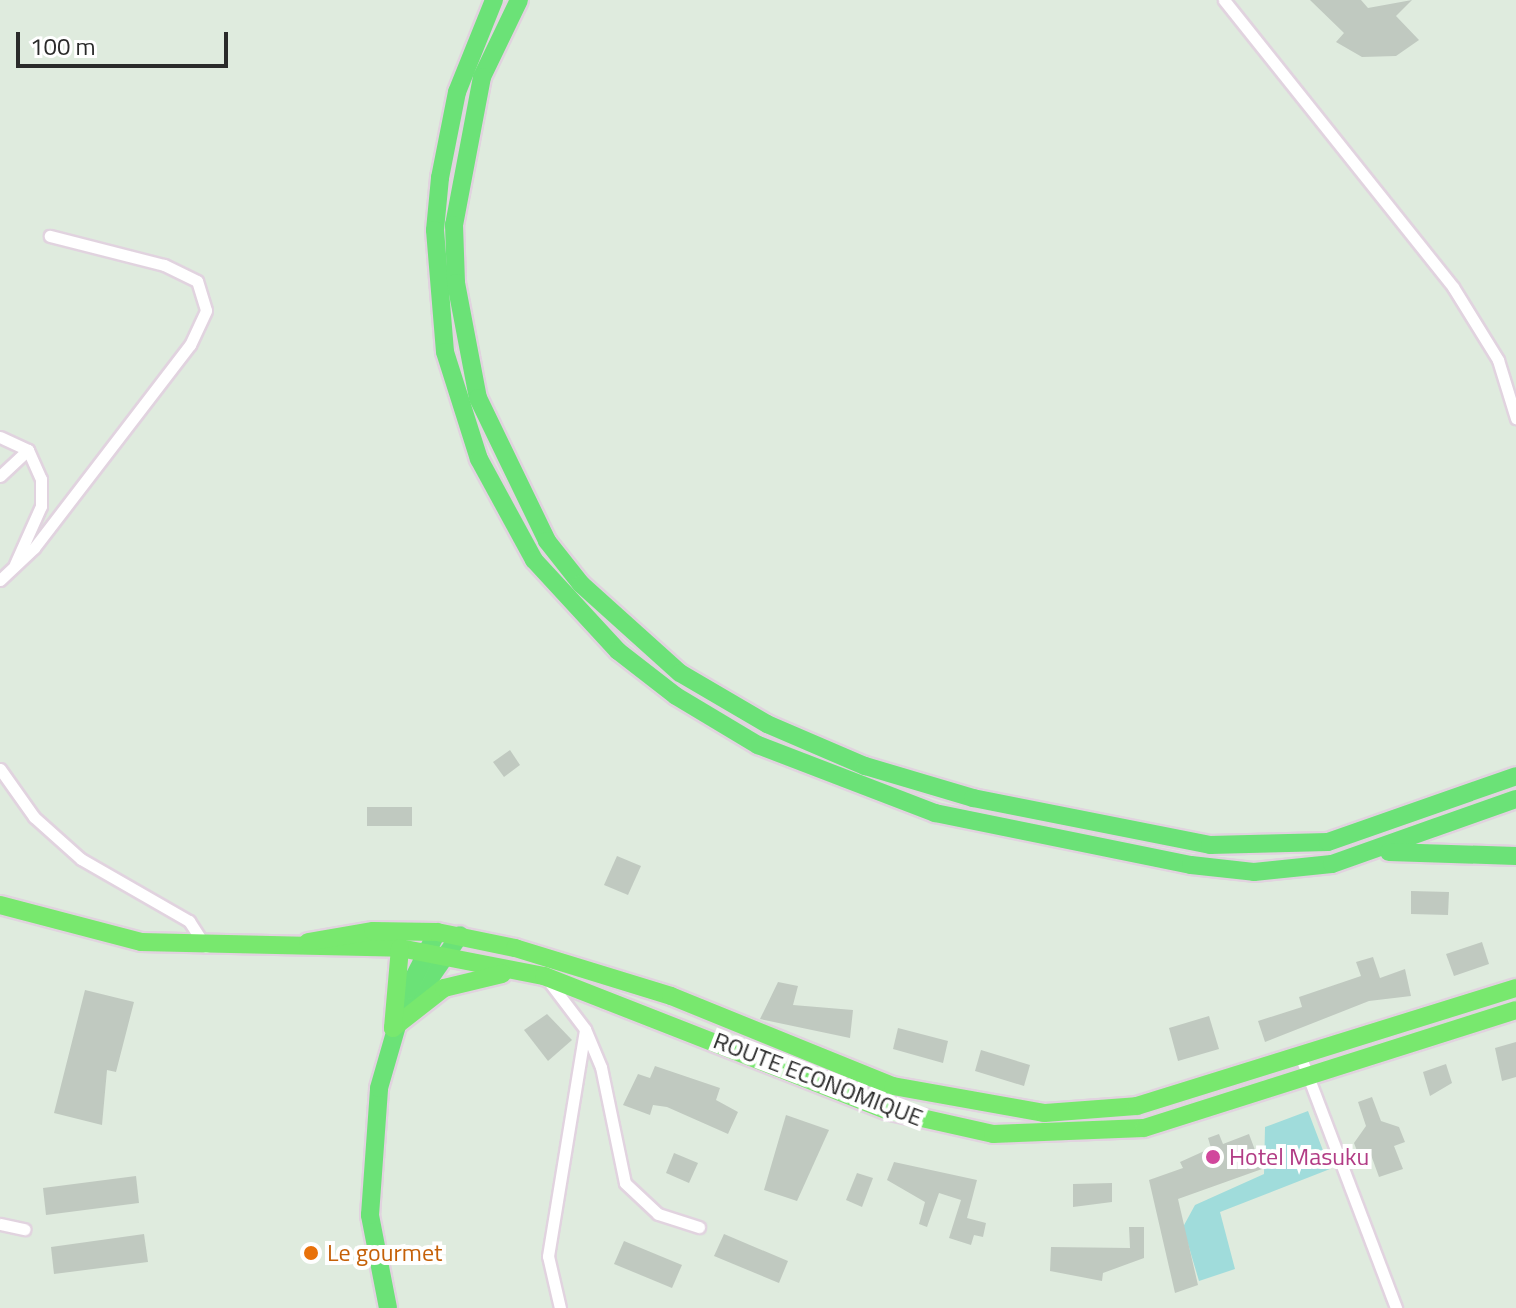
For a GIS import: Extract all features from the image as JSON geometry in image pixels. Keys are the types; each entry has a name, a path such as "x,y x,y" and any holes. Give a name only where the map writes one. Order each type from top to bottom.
{"highway":[{"name":"ROUTE ECONOMIQUE","path":"0,905 141,942 206,947 305,943 400,948 540,975 664,1018 886,1110 993,1134 1144,1128 1516,1010"},
{"name":"ROUTE ECONOMIQUE","path":"305,943 373,931 437,932 571,961 671,996 893,1086 995,1109 1137,1106 1511,989"},
{"path":"393,1028 400,948"},
{"path":"393,1028 444,988 474,977 540,975"},
{"path":"664,1018 671,996"}],"main road":[{"path":"494,0 469,54 447,136 435,230 437,292 445,352 479,459 526,548 568,601 618,651 715,721 820,772 935,813 1191,865 1254,872 1332,864 1389,852 1516,856"},
{"path":"519,0 482,77 454,225 456,283 478,398 547,541 581,584 680,673 767,724 865,766 973,798 1210,845 1328,842 1516,776"},
{"path":"1332,864 1516,799"},
{"path":"388,1308 374,1252 370,1177 393,1028 437,932"},
{"path":"393,1028 449,957 460,935"}],"street":[{"path":"1224,0 1453,287 1498,360 1516,418"},
{"path":"0,580 13,568 190,345 206,310 197,281 164,265 50,236"},
{"path":"0,437 28,450 41,479 41,506 13,568"},
{"path":"0,476 28,450"},
{"path":"0,769 34,817 81,859 189,921 206,947"},
{"path":"540,975 585,1029 601,1067 625,1183 658,1214 699,1227"},
{"path":"560,1308 548,1256 585,1029"},
{"path":"1300,1055 1396,1308"},
{"path":"0,1224 24,1229"}],"shaded area":[{"path":"1308,1111 1330,1169 1220,1212 1235,1269 1199,1281 1183,1227 1195,1205 1264,1174 1265,1127"}],"building":[{"path":"1310,0 1361,0 1368,8 1412,0 1396,16 1419,40 1396,56 1362,57 1336,42 1344,33"},
{"path":"510,750 520,765 504,777 493,762"},
{"path":"367,807 412,807 412,826 367,826"},
{"path":"617,856 641,866 628,895 604,885"},
{"path":"1411,891 1449,892 1448,915 1411,914"},
{"path":"1482,942 1489,964 1454,976 1446,954"},
{"path":"1373,957 1380,978 1405,969 1411,996 1369,1001 1265,1042 1258,1021 1302,1007 1299,997 1361,976 1356,962"},
{"path":"778,982 798,986 793,1005 853,1010 850,1038 760,1019"},
{"path":"85,990 134,1002 116,1072 107,1070 102,1125 54,1113"},
{"path":"547,1014 572,1040 548,1061 524,1030"},
{"path":"1209,1016 1219,1049 1178,1061 1169,1028"},
{"path":"898,1028 948,1041 943,1063 893,1049"},
{"path":"1516,1042 1516,1077 1502,1081 1495,1048"},
{"path":"981,1050 1030,1065 1024,1086 975,1071"},
{"path":"1446,1064 1452,1083 1430,1096 1423,1072"},
{"path":"655,1066 720,1088 716,1100 738,1112 728,1134 667,1107 653,1105 650,1115 623,1105 638,1074 650,1078"},
{"path":"1372,1097 1381,1121 1399,1127 1405,1142 1394,1146 1403,1169 1379,1177 1371,1155 1360,1159 1354,1143 1366,1126 1358,1102"},
{"path":"786,1115 829,1130 797,1201 764,1190"},
{"path":"1219,1134 1223,1144 1249,1134 1262,1169 1178,1199 1198,1285 1175,1293 1149,1180 1183,1168 1180,1162 1211,1148 1208,1138"},
{"path":"674,1153 698,1163 689,1183 666,1173"},
{"path":"894,1162 977,1180 967,1218 986,1223 983,1237 974,1235 971,1245 949,1238 961,1200 939,1193 927,1227 919,1224 925,1202 887,1180"},
{"path":"857,1173 873,1178 862,1207 846,1200"},
{"path":"136,1176 139,1203 46,1215 43,1188"},
{"path":"1112,1183 1112,1202 1073,1207 1073,1184"},
{"path":"1129,1227 1144,1227 1144,1258 1103,1273 1102,1281 1050,1271 1051,1247 1130,1248"},
{"path":"144,1234 148,1262 54,1274 51,1247"},
{"path":"724,1234 788,1261 779,1283 714,1256"},
{"path":"624,1241 682,1265 672,1288 614,1264"}],"place":[{"name":"Hotel Masuku","path":"1213,1157"},
{"name":"Le gourmet","path":"311,1253"}]}
